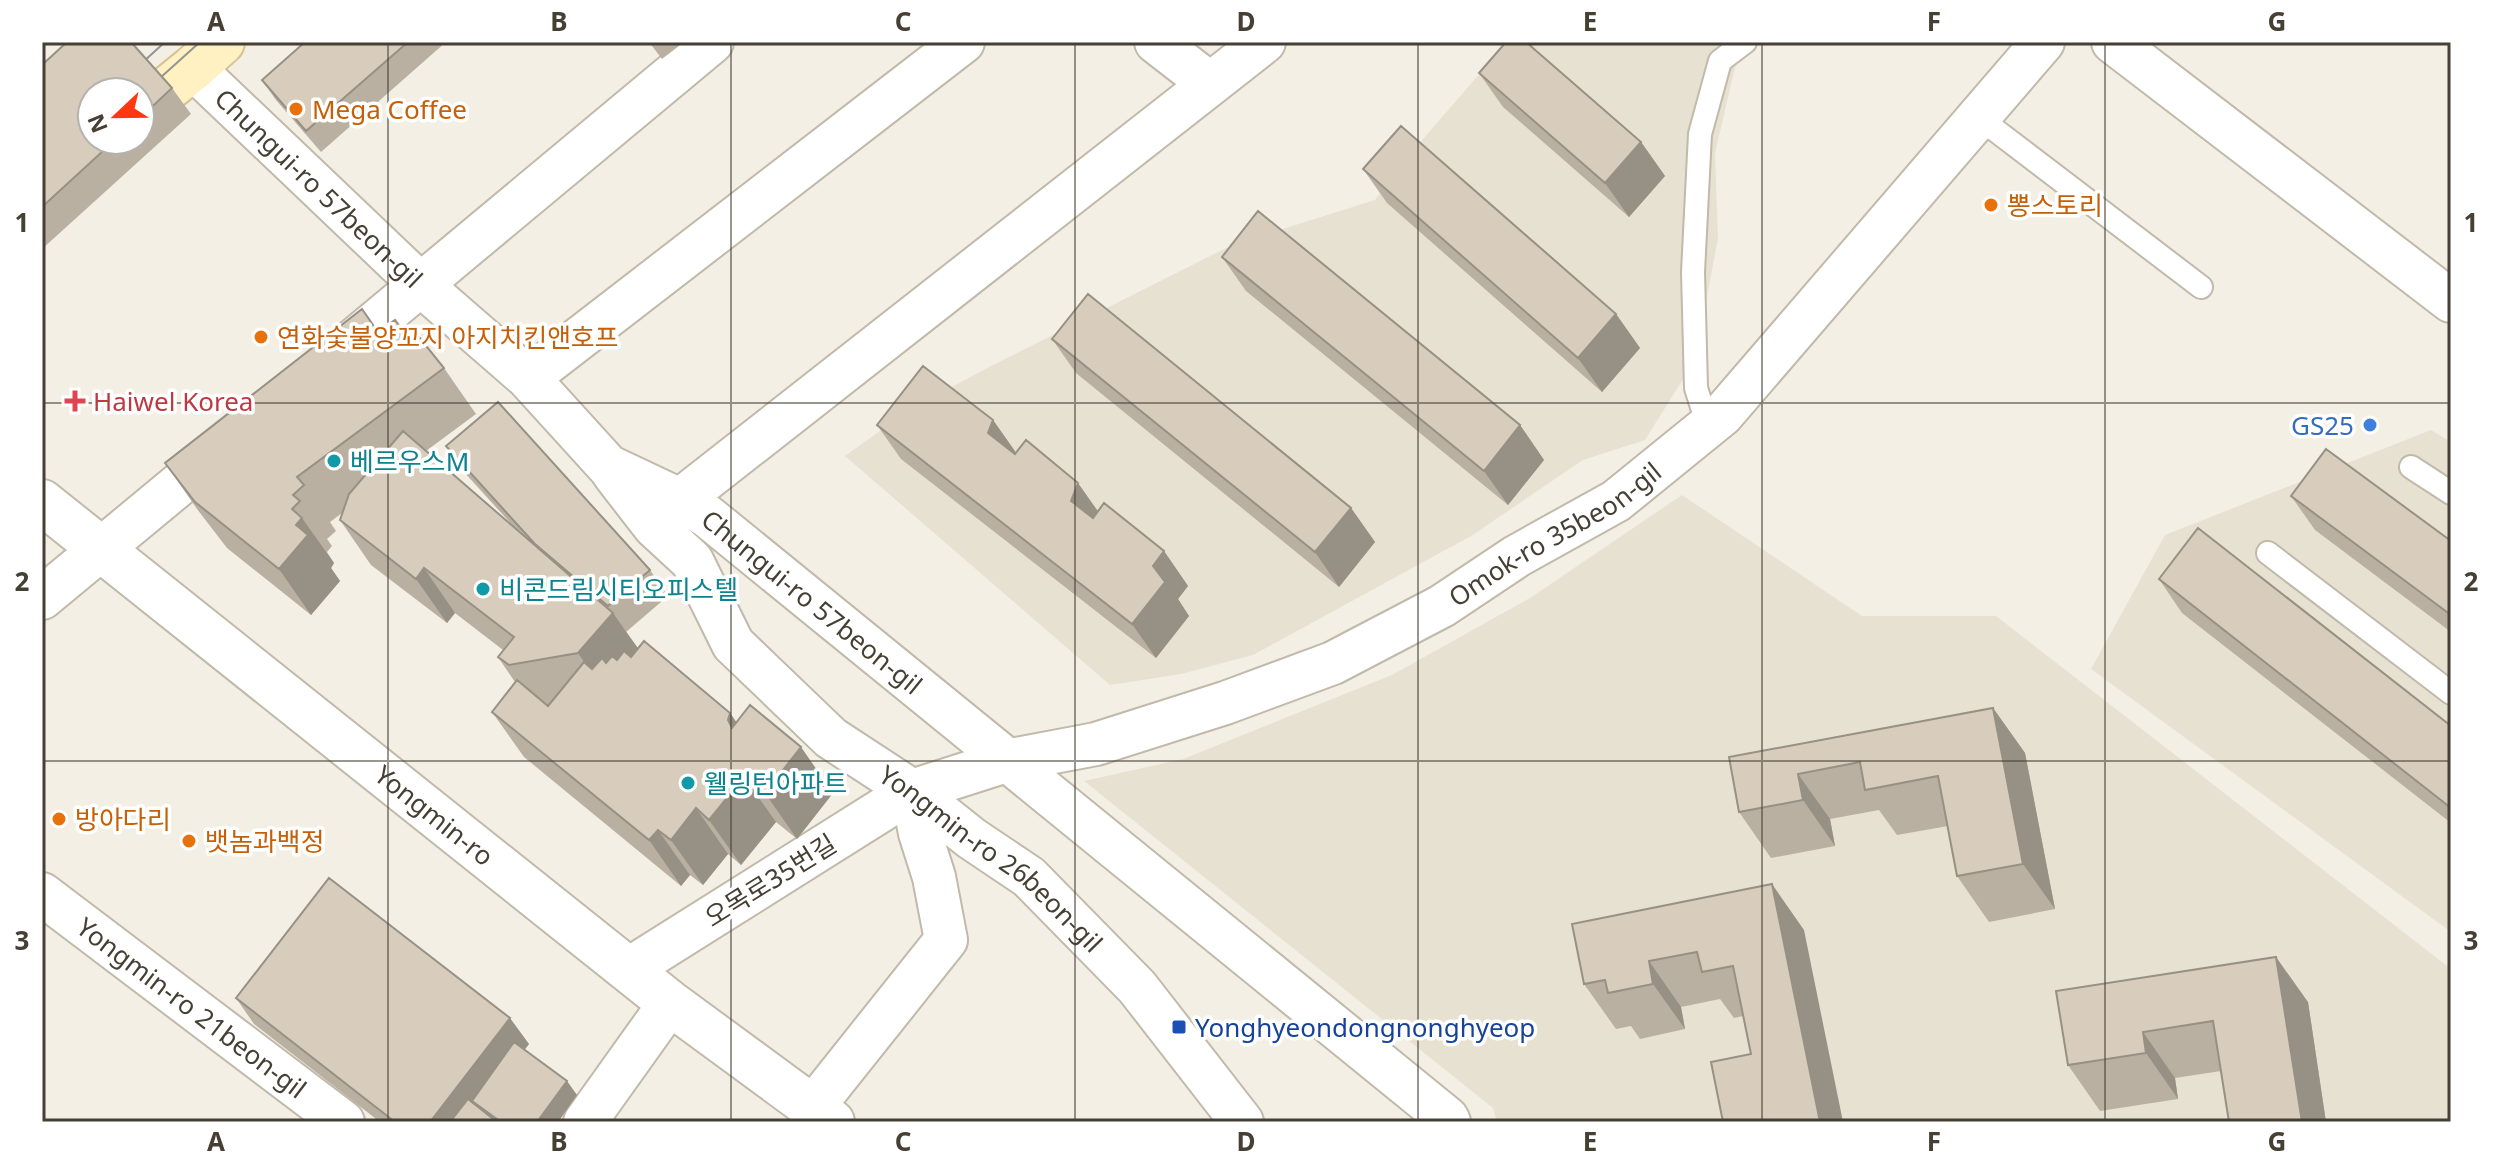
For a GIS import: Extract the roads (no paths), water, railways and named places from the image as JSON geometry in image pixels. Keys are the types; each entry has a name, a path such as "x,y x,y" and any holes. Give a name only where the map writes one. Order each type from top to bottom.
{"main road":[{"path":"156,98 207,55"}],"street":[{"path":"298,387 712,42"},
{"path":"528,378 963,42"},
{"path":"1156,42 1210,84"},
{"path":"667,513 1264,42"},
{"name":"Omok-ro 35beon-gil","path":"912,791 1006,761 1096,744 1225,703 1333,663 1442,606 1517,556 1616,501 1722,415 2043,42"},
{"path":"2113,42 2451,301"},
{"name":"Chungui-ro 57beon-gil","path":"207,55 421,285 528,378 608,466 667,513 707,516 1449,1122"},
{"path":"42,598 248,428"},
{"name":"Yongmin-ro","path":"42,502 670,1003 822,1115"},
{"name":"Yongmin-ro 26beon-gil","path":"667,513 733,644 831,738 912,791 971,838 1029,877 1137,987 1242,1122"},
{"path":"822,1115 946,940 912,791"},
{"name":"오목로35번길","path":"629,969 912,791"},
{"name":"Yongmin-ro 21beon-gil","path":"42,894 343,1122"},
{"path":"585,1122 670,1003"}],"lane":[{"path":"1708,426 1696,388 1695,359 1693,272 1700,134 1720,61 1745,42"},
{"path":"1978,117 2201,287"},
{"path":"2411,467 2451,493"},
{"path":"2268,553 2451,693"}],"tram line":[{"path":"128,76 165,42"},
{"path":"156,82 200,42"}],"place":[{"name":"Mega Coffee","path":"296,109"},
{"name":"뽕스토리","path":"1991,205"},
{"name":"연화숯불양꼬지 아지치킨앤호프","path":"261,337"},
{"name":"Haiwel Korea","path":"75,401"},
{"name":"GS25","path":"2370,425"},
{"name":"베르우스M","path":"334,461"},
{"name":"비콘드림시티오피스텔","path":"483,589"},
{"name":"웰링턴아파트","path":"688,783"},
{"name":"방아다리","path":"59,819"},
{"name":"뱃놈과백정","path":"189,841"},
{"name":"Yonghyeondongnonghyeop","path":"1179,1027"}]}
